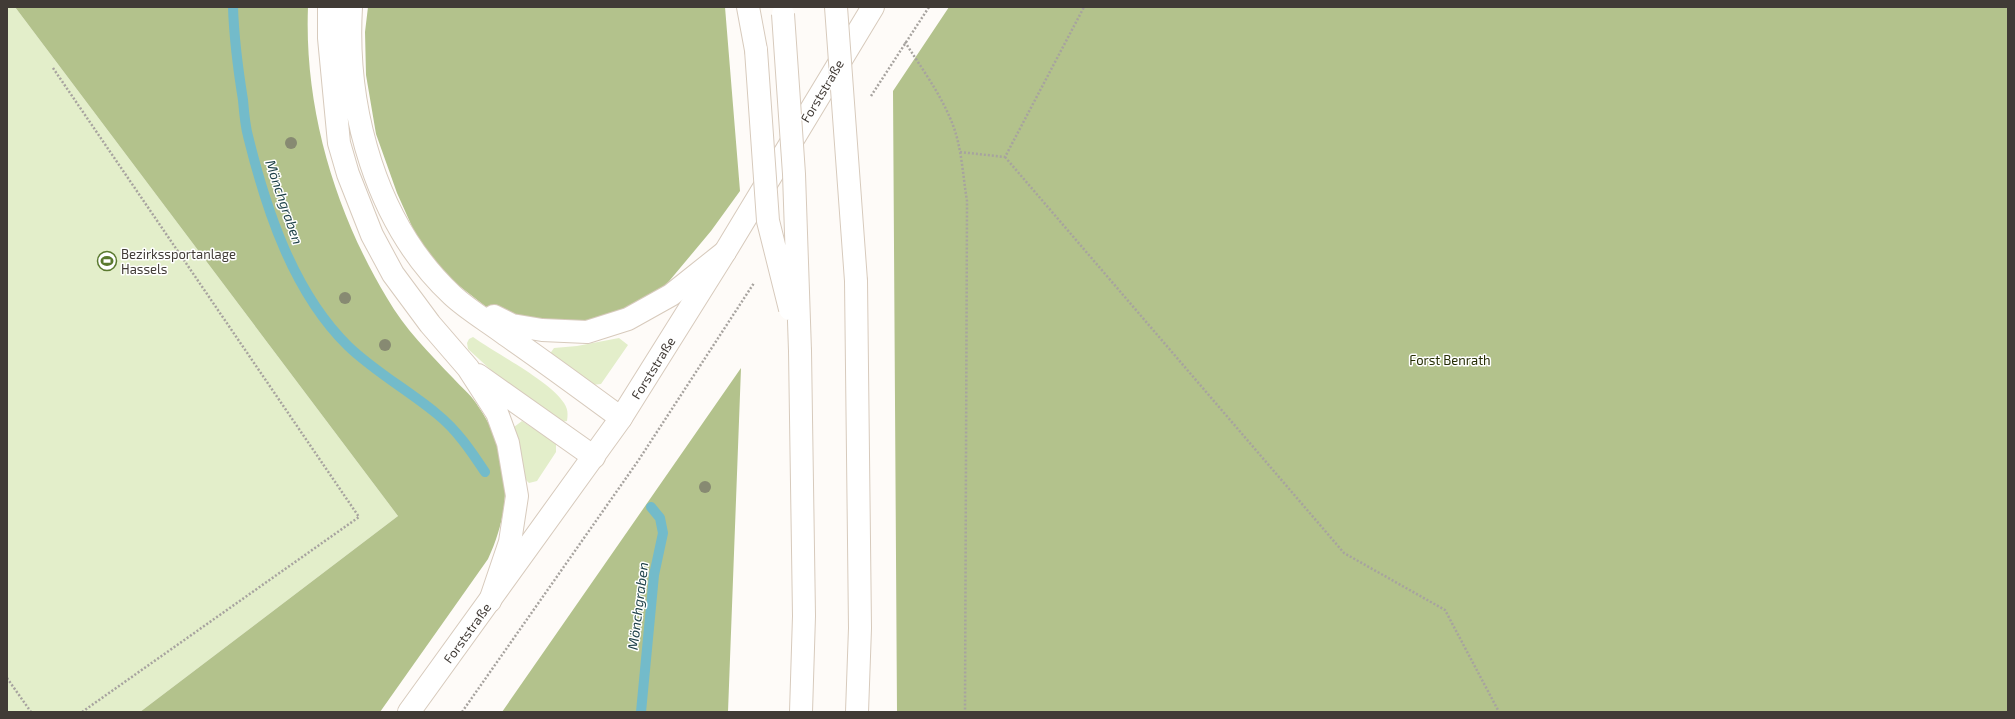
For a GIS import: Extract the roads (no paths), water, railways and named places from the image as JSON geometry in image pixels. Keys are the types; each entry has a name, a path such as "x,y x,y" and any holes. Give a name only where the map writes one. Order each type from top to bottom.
{"main road":[{"path":"329,7 329,38 339,143 348,174 372,235 393,274 430,324 468,368 497,413 508,443 517,496 510,542 490,601"},
{"path":"351,7 350,54 356,100 369,156 380,188 395,220 419,258 452,296 621,418"},
{"path":"748,7 756,50 768,221 800,351"},
{"path":"836,7 856,281 860,628 857,712"},
{"name":"Forststraße","path":"409,712 621,418 725,252 873,7"},
{"path":"782,10 794,174 800,351 804,616 801,712"},
{"path":"452,296 512,325 542,330 587,332 628,319 671,295 725,252"},
{"path":"468,368 594,457"}],"waterway":[{"name":"Mönchgraben","path":"233,7 236,54 247,132 263,192 284,248 297,275 312,301 348,346 369,364 426,405 444,420 463,441 485,472"},
{"name":"Mönchgraben","path":"641,712 654,575 663,533 660,518 651,507"}],"place":[{"name":"Bezirkssportanlage Hassels","path":"107,261"}],"park label":[{"name":"Forst Benrath","path":"1450,360"}]}
